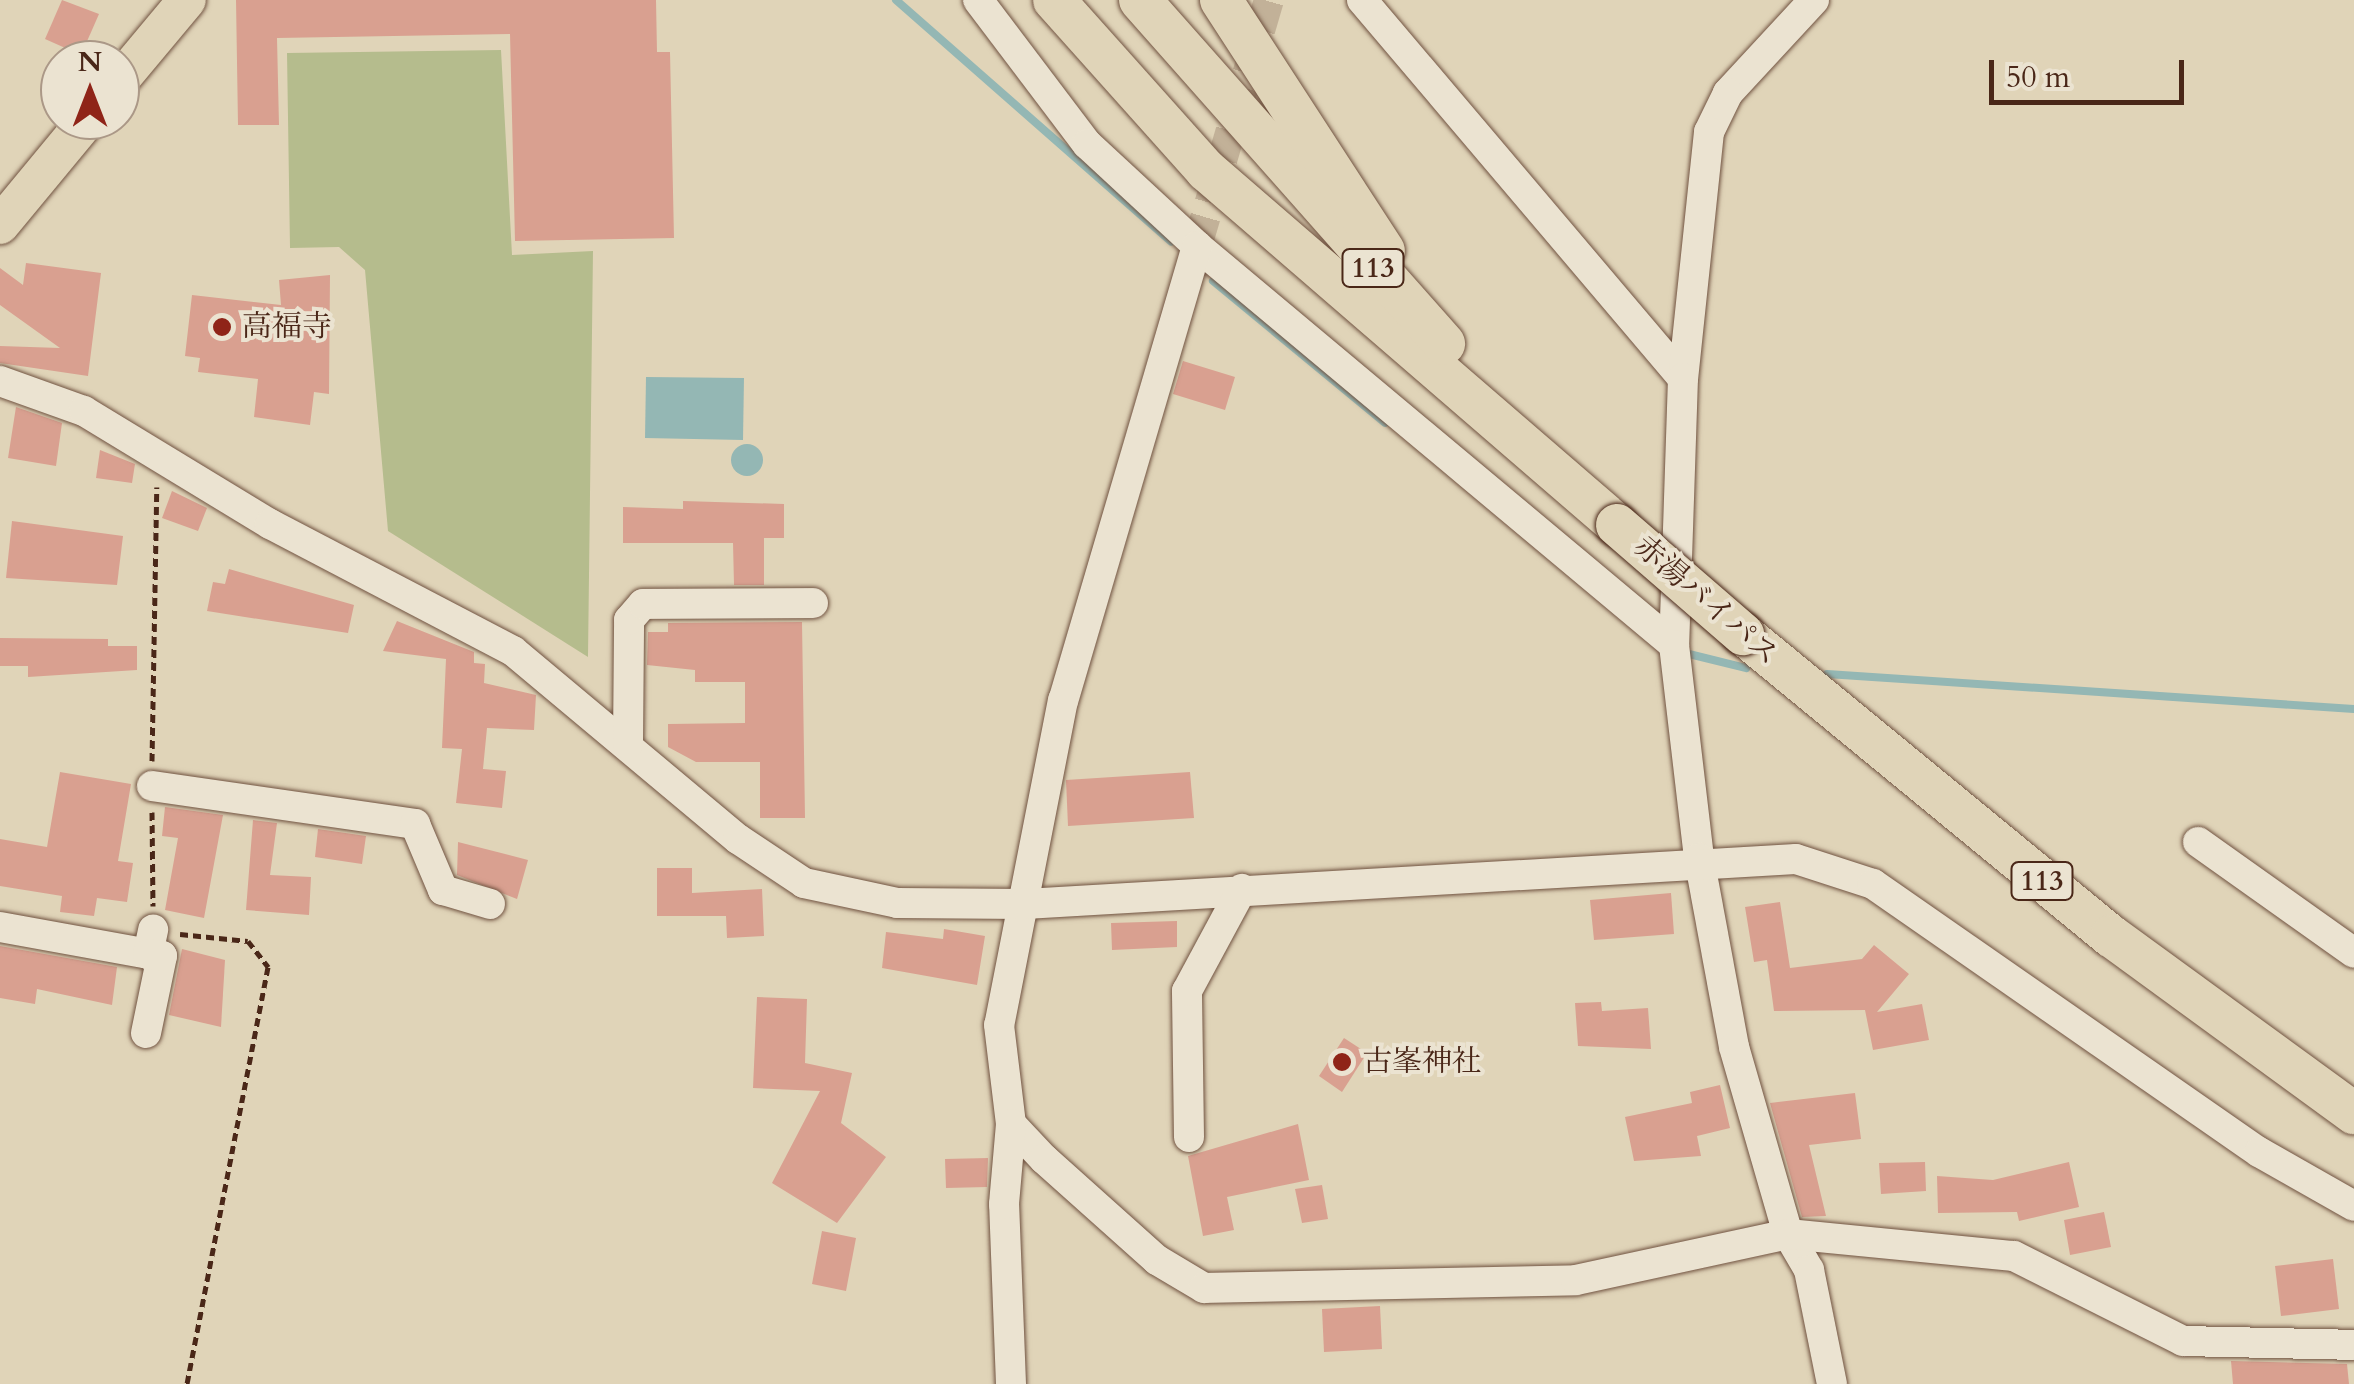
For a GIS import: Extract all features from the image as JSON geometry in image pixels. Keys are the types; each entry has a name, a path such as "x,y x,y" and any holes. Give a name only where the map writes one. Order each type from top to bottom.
{"highway":[{"path":"1054,0 1206,170 1617,525"},
{"name":"赤湯バイパス","path":"1140,0 1449,350 1617,525 1743,634 2096,924 2354,1113"},
{"path":"1221,0 1449,350"}],"main road":[{"path":"140,56 187,0"},
{"path":"0,225 70,140"}],"street":[{"path":"978,0 1088,144 1196,246 1674,644"},
{"path":"1362,0 1683,378"},
{"path":"1814,0 1728,93 1709,132 1683,378 1674,644 1698,858 1734,1048 1788,1234 1809,1270 1832,1384"},
{"path":"1011,1384 1004,1204 1012,1124 999,1025 1063,700 1196,246"},
{"path":"0,381 84,412 158,457 513,651 738,839 804,882 897,903 1025,904 1698,858 1796,859 1873,884 2258,1152 2354,1206"},
{"path":"628,744 629,620 643,604 813,603"},
{"path":"152,786 416,824 443,890 490,904"},
{"path":"2198,842 2354,954"},
{"path":"1190,1137 1187,991 1242,889"},
{"path":"0,927 151,942 162,956 146,1033"},
{"path":"1012,1124 1104,1215 1204,1288 1576,1280 1788,1234 2014,1256 2183,1341 2354,1344"}],"path":[{"path":"158,457 151,942 248,941 268,967 188,1384"}],"green space":[{"path":"501,50 512,255 593,251 588,657 388,531 365,270 339,247 290,248 287,53"}],"water":[{"path":"646,377 744,378 743,440 645,438"},
{"path":"747,444 759,448 763,460 759,472 747,476 735,472 731,460 735,448"}],"building":[{"path":"62,0 99,14 88,40 45,39"},
{"path":"236,0 656,0 657,52 670,52 674,238 515,241 510,34 277,38 279,125 238,125"},
{"path":"26,263 101,273 88,376 0,363 0,346 60,348 0,305 0,268 23,285"},
{"path":"330,275 329,394 314,392 310,425 254,417 258,379 198,372 200,358 185,356 192,295 281,305 279,280"},
{"path":"1183,361 1235,377 1225,410 1173,394"},
{"path":"16,407 62,423 56,466 8,458"},
{"path":"100,450 135,464 132,483 96,478"},
{"path":"172,491 207,508 198,531 162,518"},
{"path":"683,501 784,504 784,538 764,538 764,585 734,585 733,543 623,543 623,507 683,509"},
{"path":"12,521 123,536 117,585 6,578"},
{"path":"229,569 354,605 348,633 207,611 213,582 225,584"},
{"path":"397,621 474,652 474,663 485,664 484,683 536,695 534,730 487,728 483,769 506,771 502,808 456,803 462,749 442,748 446,659 383,651"},
{"path":"802,622 805,818 760,818 760,762 696,762 668,747 668,724 745,723 745,682 695,682 695,670 647,665 648,632 668,632 668,623"},
{"path":"0,638 108,639 108,646 137,646 137,670 28,677 28,666 0,666"},
{"path":"60,772 131,784 118,861 133,863 127,902 97,898 94,916 60,912 62,896 0,886 0,839 47,847"},
{"path":"1190,772 1194,818 1068,826 1066,780"},
{"path":"165,807 223,815 204,918 165,910 178,838 162,836"},
{"path":"253,820 277,823 270,875 311,877 309,915 246,910"},
{"path":"318,829 366,836 362,864 315,857"},
{"path":"458,842 528,860 517,899 457,875"},
{"path":"657,868 692,868 692,893 762,889 764,936 727,938 726,916 657,916"},
{"path":"1671,893 1674,934 1594,940 1590,900"},
{"path":"1780,902 1790,968 1862,959 1874,945 1909,974 1877,1012 1922,1004 1929,1040 1873,1050 1865,1010 1774,1011 1767,960 1754,962 1745,907"},
{"path":"1177,921 1177,947 1112,950 1111,923"},
{"path":"944,929 985,936 977,985 882,968 886,932 943,939"},
{"path":"0,946 117,967 112,1005 37,989 35,1004 0,998"},
{"path":"182,949 225,960 221,1027 169,1015"},
{"path":"757,997 807,999 805,1063 852,1073 841,1123 886,1157 837,1223 772,1183 820,1091 753,1088"},
{"path":"1601,1002 1602,1011 1648,1008 1651,1049 1578,1046 1575,1003"},
{"path":"1344,1038 1367,1053 1342,1092 1319,1076"},
{"path":"1720,1085 1730,1128 1697,1136 1701,1156 1634,1161 1625,1117 1692,1103 1690,1092"},
{"path":"1855,1093 1861,1139 1809,1145 1826,1216 1802,1217 1770,1103"},
{"path":"1298,1124 1309,1180 1227,1197 1234,1230 1203,1236 1188,1156"},
{"path":"988,1158 987,1187 946,1188 945,1159"},
{"path":"1925,1162 1926,1191 1881,1194 1879,1163"},
{"path":"2069,1162 2079,1207 2019,1221 2017,1212 1938,1213 1937,1176 1993,1180"},
{"path":"1322,1185 1328,1219 1302,1223 1295,1189"},
{"path":"2104,1212 2111,1247 2070,1255 2064,1220"},
{"path":"822,1231 856,1238 846,1291 812,1284"},
{"path":"2333,1259 2339,1309 2281,1316 2275,1266"},
{"path":"1380,1306 1382,1349 1324,1352 1322,1309"},
{"path":"2231,1361 2347,1364 2349,1384 2233,1384"}],"waterway":[{"path":"896,0 1171,242"},
{"path":"1213,281 1385,423"},
{"path":"1689,654 1746,668"},
{"path":"1827,674 2354,709"}],"tunnel":[{"path":"1197,246 1269,0"}],"place":[{"name":"高福寺","path":"222,327"},
{"name":"古峯神社","path":"1342,1062"}]}
